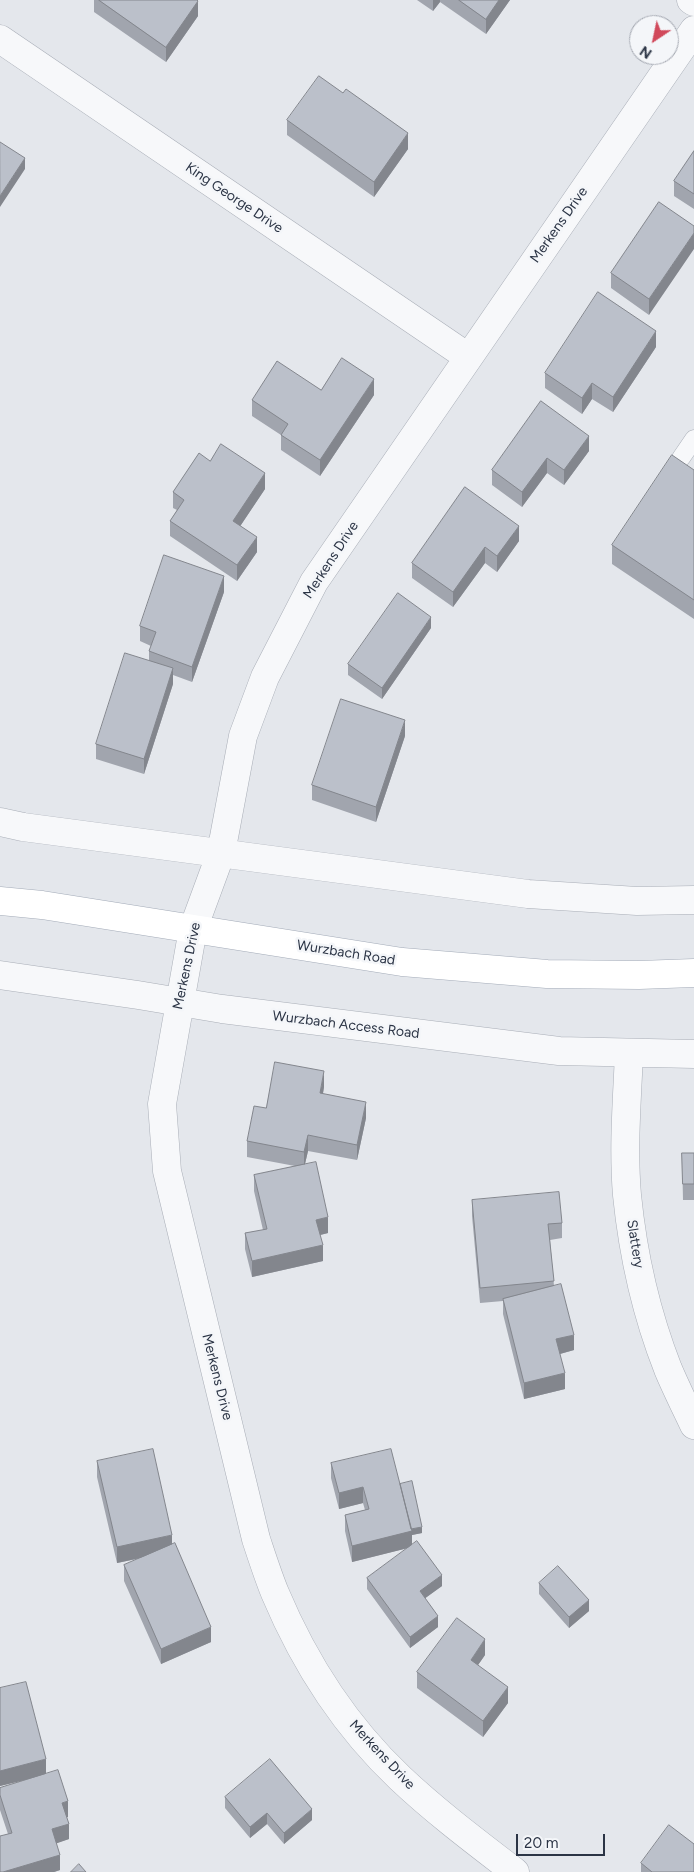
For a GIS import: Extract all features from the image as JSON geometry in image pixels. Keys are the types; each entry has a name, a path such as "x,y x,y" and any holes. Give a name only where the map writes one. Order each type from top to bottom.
{"main road":[{"name":"Wurzbach Road","path":"0,902 42,905 402,962 547,974 694,974"}],"street":[{"name":"Merkens Drive","path":"515,1872 442,1815 407,1784 361,1737 328,1692 298,1644 274,1592 256,1539 166,1171 162,1104 193,928 221,853 244,736 265,677 314,582 694,30"},
{"name":"King George Drive","path":"0,39 468,357"},
{"path":"0,822 528,894 636,901 694,900"},
{"name":"Wurzbach Access Road","path":"0,975 138,994 222,1010 559,1051 694,1054"},
{"name":"Slattery","path":"629,1054 625,1150 627,1194 634,1254 648,1313 669,1370 694,1425"}],"lane":[{"path":"681,458 694,439"}],"building":[{"path":"99,0 197,0 198,1 166,47"},
{"path":"459,0 499,0 486,19"},
{"path":"319,76 343,93 346,89 408,133 374,182 287,120"},
{"path":"0,142 25,158 0,196"},
{"path":"694,151 694,194 674,181"},
{"path":"659,202 694,226 694,233 649,299 611,273"},
{"path":"598,292 656,331 613,397 592,383 582,398 545,373"},
{"path":"342,358 374,379 320,460 281,435 288,424 252,400 277,361 321,390"},
{"path":"541,401 589,436 564,470 547,458 522,492 492,470"},
{"path":"221,444 265,473 233,521 257,537 237,565 170,521 184,500 173,492 199,453 210,461"},
{"path":"672,455 694,470 694,600 612,545"},
{"path":"465,487 519,526 497,556 485,547 453,592 412,563"},
{"path":"164,555 224,576 192,667 149,651 156,632 140,626"},
{"path":"398,593 431,617 382,688 348,664"},
{"path":"125,653 173,668 144,759 96,744"},
{"path":"341,699 405,720 376,807 312,785"},
{"path":"275,1062 324,1071 320,1093 366,1102 357,1145 308,1135 304,1152 247,1141 254,1106 266,1108"},
{"path":"682,1153 694,1153 694,1184 683,1184"},
{"path":"316,1162 328,1217 316,1220 323,1245 252,1261 245,1233 267,1229 254,1175"},
{"path":"559,1192 562,1223 548,1224 554,1281 480,1288 472,1200"},
{"path":"561,1284 574,1335 556,1339 565,1373 524,1383 503,1299"},
{"path":"153,1449 172,1535 117,1547 97,1461"},
{"path":"391,1449 412,1531 352,1546 345,1515 369,1509 363,1487 339,1493 331,1463"},
{"path":"412,1481 422,1527 411,1529 400,1484"},
{"path":"417,1541 442,1575 420,1591 438,1616 410,1637 367,1578"},
{"path":"175,1543 211,1627 161,1649 124,1565"},
{"path":"558,1566 589,1600 569,1617 539,1583"},
{"path":"457,1618 485,1639 471,1660 508,1687 483,1721 417,1672"},
{"path":"26,1682 46,1759 0,1771 0,1688"},
{"path":"270,1759 312,1809 284,1833 267,1813 250,1827 225,1797"},
{"path":"58,1770 68,1801 62,1803 69,1824 52,1829 60,1855 0,1872 0,1836 12,1833 0,1795 0,1788"},
{"path":"669,1825 694,1844 694,1872 652,1872 641,1863"},
{"path":"79,1864 86,1872 71,1872"}]}
